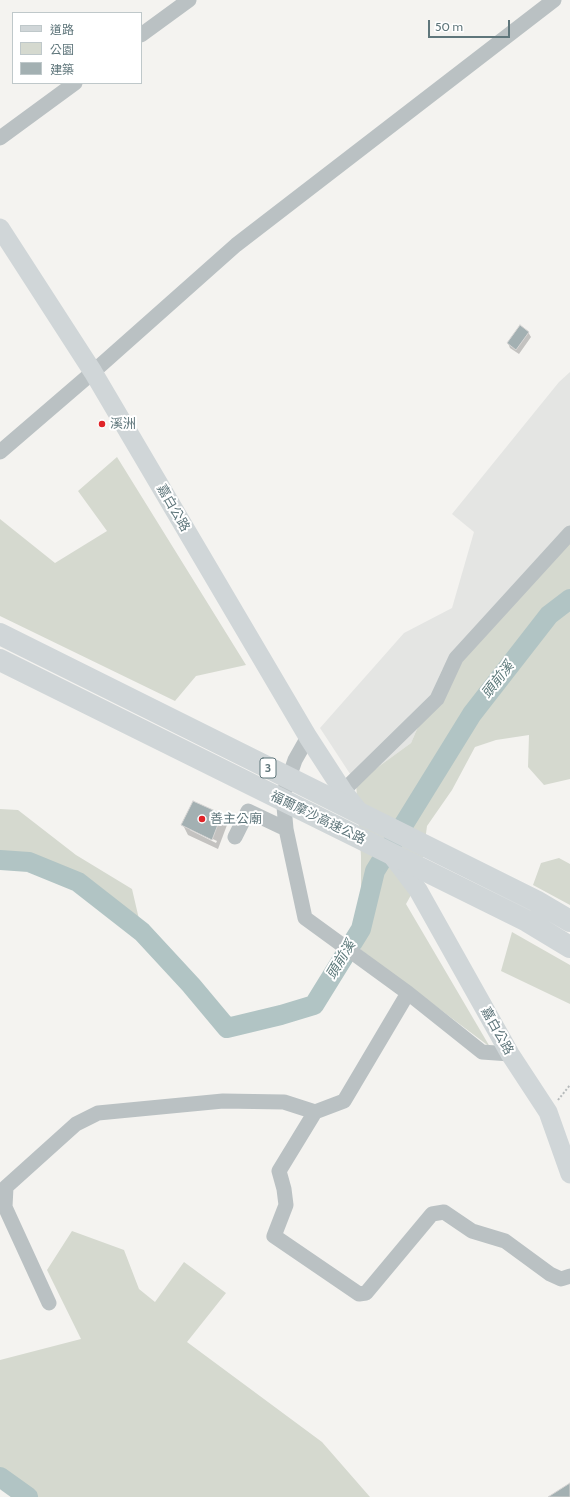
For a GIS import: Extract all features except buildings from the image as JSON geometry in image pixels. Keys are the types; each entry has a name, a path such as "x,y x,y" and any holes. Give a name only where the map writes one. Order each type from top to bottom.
{"highway":[{"name":"福爾摩沙高速公路","path":"0,634 536,902 570,921"},
{"name":"福爾摩沙高速公路","path":"0,660 527,921 570,947"}],"main road":[{"name":"嘉白公路","path":"0,228 93,372 308,737 343,790 418,890 510,1054 548,1112 570,1174"}],"street":[{"path":"142,34 189,0"},
{"path":"0,452 236,245 554,0"},
{"path":"0,138 74,84"},
{"path":"343,790 437,699 456,658 570,533"},
{"path":"308,737 295,760 283,795 286,829 305,918 408,993 482,1052 510,1054"},
{"path":"235,837 248,811 286,829"},
{"path":"408,993 344,1101 316,1112 279,1171 284,1189 286,1205 274,1236 359,1294 366,1293 432,1214 444,1212 472,1231 505,1241 550,1274 562,1279 570,1276"},
{"path":"48,1303 5,1207 6,1187 76,1124 98,1113 223,1101 284,1102 316,1112"}],"path":[{"path":"548,1112 570,1085"}],"shaded area":[{"path":"570,372 570,536 442,670 411,743 356,783 320,728 404,633 452,608 474,532 452,514 559,382"}],"green space":[{"path":"117,457 246,665 196,676 175,701 0,616 0,519 55,563 107,531 78,491"},
{"path":"570,536 570,779 544,785 528,767 529,735 496,740 475,747 452,790 427,826 420,879 406,904 490,1047 361,950 361,856 356,783 411,743 442,671"},
{"path":"0,809 18,810 76,855 132,889 142,932 78,882 29,862 0,860"},
{"path":"559,858 570,864 570,905 533,885 541,863"},
{"path":"512,932 570,965 570,1004 501,971"},
{"path":"72,1231 124,1250 139,1289 155,1302 184,1262 226,1293 187,1342 322,1442 370,1497 28,1497 0,1477 0,1360 81,1339 47,1270"}],"waterway":[{"name":"頭前溪","path":"0,860 29,862 78,882 142,932 191,985 227,1028 281,1015 314,1005 361,929 375,871 472,714 549,615 570,599"},
{"name":"頭前溪","path":"0,1477 28,1497"}],"place":[{"name":"溪洲","path":"102,424"},
{"name":"善主公廟","path":"202,819"}]}
